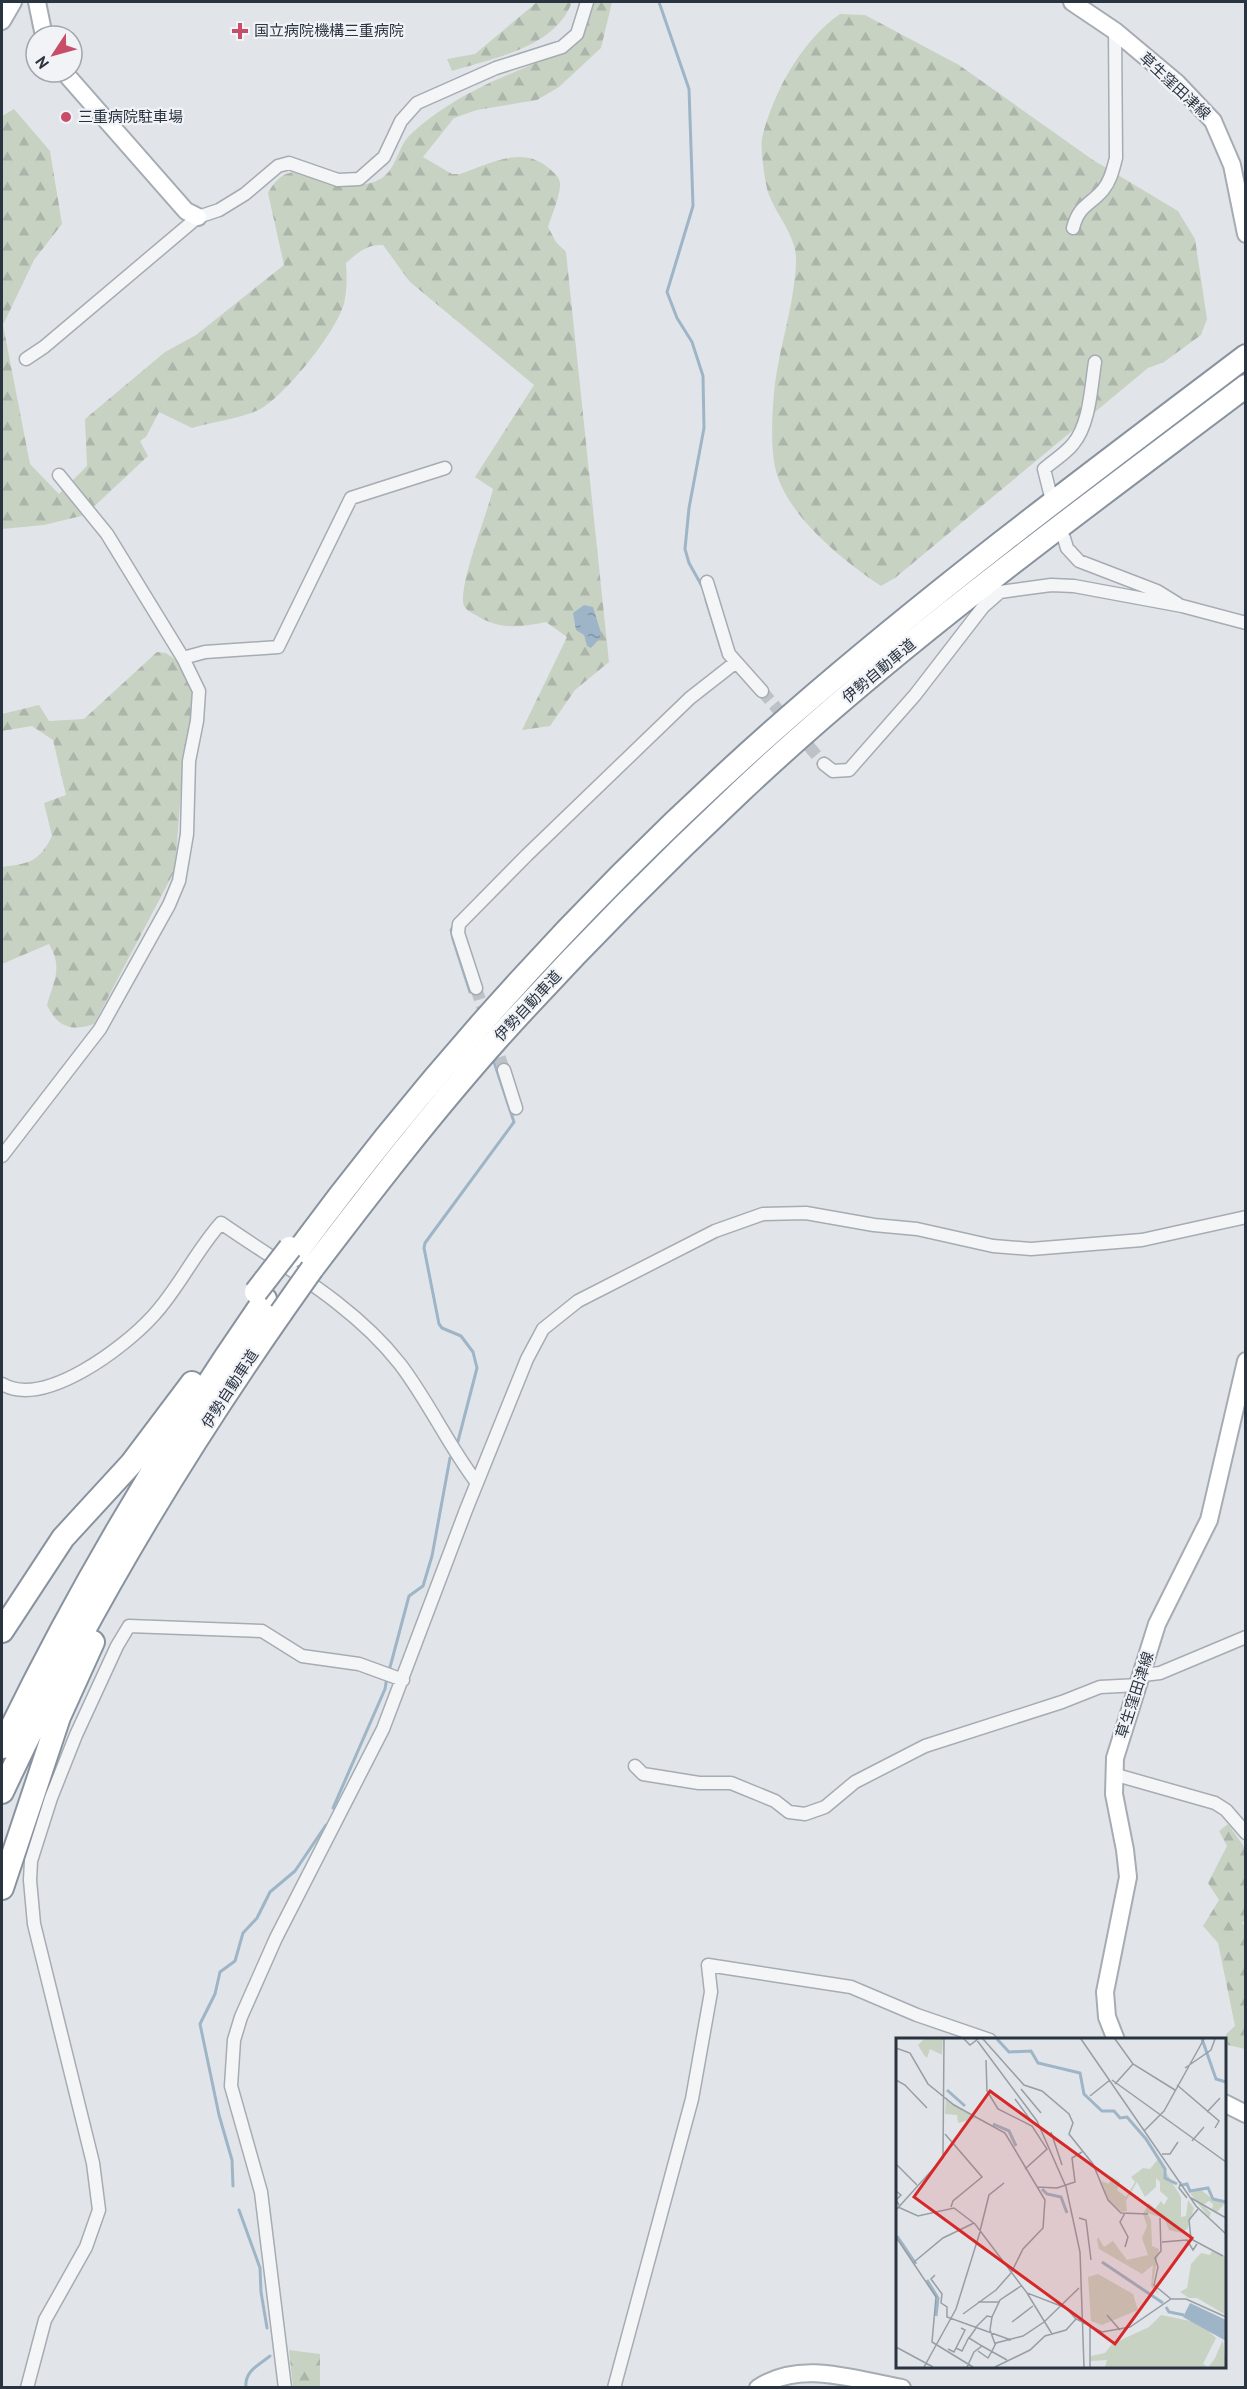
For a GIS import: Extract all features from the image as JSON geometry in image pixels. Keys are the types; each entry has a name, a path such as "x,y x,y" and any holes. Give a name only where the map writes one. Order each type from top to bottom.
{"highway":[{"name":"伊勢自動車道","path":"2,1747 58,1635 130,1506 350,1181 487,1015 652,844 734,767 852,664 949,585 1245,357"},
{"name":"伊勢自動車道","path":"299,1258 373,1189 498,1039 590,940 733,798 861,686 948,614 1245,386"},
{"path":"2,1631 63,1539 131,1464 220,1347 267,1302 299,1258"},
{"name":"伊勢自動車道","path":"2,1792 55,1682 167,1486 230,1386 267,1302"},
{"path":"2,1888 59,1717 88,1651 162,1504 167,1486"}],"main road":[{"path":"2,21 13,2"},
{"path":"37,2 42,24"},
{"name":"草生窪田津線","path":"1072,2 1115,31 1177,83 1213,121 1232,165 1245,234"},
{"path":"75,84 186,211 198,217"},
{"name":"草生窪田津線","path":"1115,2038 1107,2017 1105,1992 1128,1877 1113,1774 1122,1731 1141,1680 1157,1624 1209,1520 1245,1362"},
{"path":"1226,2104 1245,2114"},
{"path":"758,2388 778,2377 807,2373 902,2388"}],"street":[{"path":"26,358 44,347 198,217 219,210 245,194 278,166 290,163 338,180 359,179 384,157 401,121 417,103 496,68 562,47 578,34 587,2"},
{"path":"1073,228 1077,213 1103,190 1111,176 1116,158 1115,31"},
{"path":"1050,493 1044,469 1074,444 1078,436 1088,408 1095,362"},
{"path":"183,658 205,652 278,646 351,498 444,468"},
{"path":"2,1156 100,1029 179,882 188,834 189,761 199,697 195,680 107,534 59,475"},
{"path":"1064,538 1067,548 1078,561 1157,591 1182,606"},
{"path":"707,582 725,647 762,692"},
{"path":"824,764 833,771 849,770 915,695 983,607 1000,592 1051,585 1074,586 1182,606 1245,623"},
{"path":"476,988 458,933 459,924 690,698 736,662"},
{"path":"504,1070 516,1108"},
{"path":"285,2388 261,2192 231,2086 234,2040 241,2017 276,1938 369,1758 527,1359 549,1322 578,1301 738,1221 763,1214 806,1213 874,1225 917,1229 993,1246 1031,1249 1142,1240 1245,1217"},
{"path":"2,1384 20,1390 37,1389 102,1360 152,1318 221,1223 345,1309 368,1330 406,1373 434,1413 451,1447 477,1483"},
{"path":"27,2388 45,2320 86,2247 99,2210 93,2163 34,1924 30,1880 31,1862 73,1744 117,1646 129,1626 238,1628 262,1631 302,1656 359,1665 399,1678"},
{"path":"634,1766 643,1774 699,1783 731,1783 775,1801 789,1812 805,1814 825,1808 855,1782 925,1746 1100,1688 1141,1680 1245,1638"},
{"path":"1113,1774 1215,1803 1226,1810 1245,1833"},
{"path":"614,2388 692,2099 711,1992 708,1965 851,1987 917,2015 984,2038"}],"green space":[{"path":"537,2 572,2 564,18 537,41 504,56 452,71 447,59 475,54"},
{"path":"590,2 612,2 601,48 559,87 537,100 477,110 454,118 423,157 452,174 460,174 507,158 530,158 541,162 560,181 558,196 548,227 556,242 566,252 609,662 575,690 550,726 522,730 567,637 546,622 504,626 487,621 464,606 463,597 469,567 493,489 475,477 534,385 410,282 383,245 363,250 346,263 346,294 339,316 309,361 273,400 262,408 247,414 192,428 159,412 146,437 140,441 148,456 85,515 44,525 2,529 2,116 14,109 50,151 62,224 34,260 3,325 30,464 59,494 87,466 85,419 165,352 196,335 284,265 268,193 280,178 297,172 328,181 361,185 382,178 391,169 409,136 446,107 506,75 570,49"},
{"path":"840,14 865,15 959,65 1093,160 1178,211 1195,239 1207,319 1201,335 1164,362 1148,368 895,578 881,586 849,563 815,533 800,516 779,480 772,445 774,393 795,280 796,253 790,235 768,192 763,165 762,138 773,103 790,69 813,38"},
{"path":"157,652 166,653 179,662 192,685 194,718 183,764 175,870 94,1024 79,1028 66,1026 55,1018 47,1005 56,974 56,960 49,944 2,964 2,867 26,863 42,852 52,836 44,803 66,795 53,740 32,726 2,731 2,714 39,705 49,721 84,719"},
{"path":"1228,1824 1245,1848 1246,1920 1242,1923 1246,1927 1245,2049 1228,2045 1226,2034 1235,2026 1218,1943 1203,1926 1219,1900 1208,1883 1227,1846 1219,1831"},
{"path":"289,2350 320,2354 320,2387 293,2387"}],"water":[{"path":"584,605 593,607 602,636 591,648 587,646 584,635 576,630 573,613"}],"waterway":[{"path":"659,2 689,89 693,206 667,292 677,318 692,342 703,376 704,428 689,508 685,549 689,563 703,588"},
{"path":"706,600 723,654"},
{"path":"455,923 451,930 470,992"},
{"path":"457,1445 477,1368 473,1352 461,1336 442,1328 439,1324 424,1248 425,1243 514,1122 493,1059"},
{"path":"389,1671 409,1596 423,1586 432,1556 450,1458"},
{"path":"333,1808 385,1689 387,1677"},
{"path":"233,2186 232,2160 219,2115 200,2024 215,1994 220,1972 235,1961 243,1933 257,1918 270,1892 295,1871 326,1825"},
{"path":"239,2210 260,2268 267,2328"},
{"path":"246,2388 247,2377 270,2356"}],"tunnel":[{"path":"762,691 824,764"},
{"path":"476,988 487,1021"},
{"path":"494,1040 504,1070"}],"place":[{"name":"国立病院機構三重病院","path":"240,31"},
{"name":"三重病院駐車場","path":"66,117"}]}
